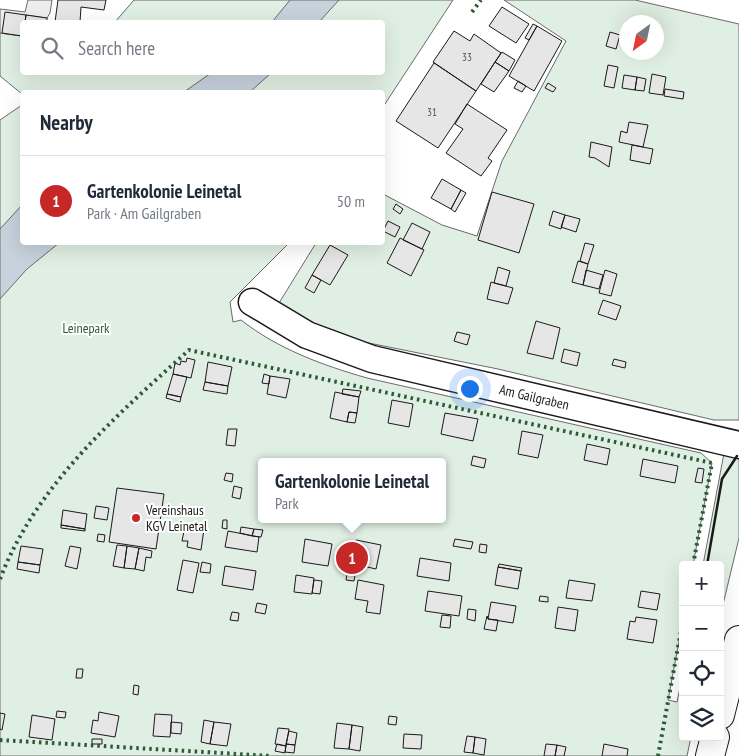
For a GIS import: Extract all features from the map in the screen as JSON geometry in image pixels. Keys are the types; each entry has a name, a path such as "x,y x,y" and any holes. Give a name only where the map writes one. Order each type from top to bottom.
{"main road":[{"path":"724,699 739,640"},
{"path":"710,756 714,741"}],"street":[{"name":"Am Gailgraben","path":"252,302 306,335 372,360 739,445"}],"green space":[{"path":"134,0 453,0 385,104 385,90 20,90 20,92 0,76 0,33 20,36 20,75 385,75 385,20 117,20"},
{"path":"504,0 635,0 739,24 739,420 714,420 498,369 329,335 279,303 315,245 385,245 385,195 442,225 477,236 502,161 566,41"},
{"name":"Leinepark","path":"20,106 20,245 287,245 230,302 233,322 241,320 285,348 334,368 367,378 701,453 712,463 694,561 679,561 679,641 668,700 677,702 679,692 679,741 690,741 687,756 0,756 0,120"},
{"path":"724,453 739,456 739,538 724,600 724,561 704,561"}],"shaded area":[{"path":"28,0 52,0 50,13 47,18 26,15 25,20 20,20 20,36 0,33 0,9 25,12"},
{"path":"290,0 339,0 321,20 274,20"},
{"path":"208,75 269,75 252,90 187,90"},
{"path":"20,207 20,245 57,245 27,269 0,299 0,229"}],"building":[{"path":"58,0 106,0 104,10 81,7 80,20 55,20"},
{"path":"502,7 529,24 516,43 489,26"},
{"path":"5,12 26,15 25,20 20,20 20,36 2,33"},
{"path":"26,15 47,18 47,20 25,20"},
{"path":"533,24 537,26 529,40 525,38"},
{"path":"537,26 562,41 534,91 509,76"},
{"path":"454,31 470,41 474,34 501,53 476,91 433,62"},
{"path":"610,32 619,35 616,49 606,46"},
{"path":"502,52 515,60 509,71 495,62"},
{"path":"495,62 509,71 494,92 481,84"},
{"path":"434,63 476,91 438,148 396,121"},
{"path":"608,65 618,67 614,88 604,86"},
{"path":"652,74 666,77 663,95 649,93"},
{"path":"624,75 637,77 635,90 622,88"},
{"path":"637,77 646,79 644,91 635,90"},
{"path":"518,81 526,86 522,92 514,88"},
{"path":"548,83 556,88 553,92 545,88"},
{"path":"665,89 684,92 683,99 664,96"},
{"path":"467,104 507,130 488,158 492,161 481,176 446,153 463,129 455,124"},
{"path":"629,122 648,125 643,147 619,142 621,131 627,133"},
{"path":"591,142 612,147 609,167 595,158 589,157"},
{"path":"632,145 653,149 650,164 630,160"},
{"path":"442,179 461,190 451,209 431,198"},
{"path":"461,190 466,193 455,212 451,209"},
{"path":"492,192 534,204 519,253 478,240"},
{"path":"396,204 403,209 400,214 393,209"},
{"path":"553,211 565,215 561,229 549,225"},
{"path":"565,215 580,219 576,232 561,227"},
{"path":"388,221 400,227 395,237 385,232"},
{"path":"412,223 430,232 422,249 403,240"},
{"path":"400,238 424,250 411,276 387,263"},
{"path":"585,243 594,245 588,264 580,261"},
{"path":"330,245 348,255 330,285 312,275"},
{"path":"578,261 588,264 583,285 572,282"},
{"path":"498,267 510,271 506,286 494,283"},
{"path":"586,270 603,275 599,289 583,285"},
{"path":"605,270 617,274 611,296 599,293"},
{"path":"312,275 321,280 314,293 305,288"},
{"path":"491,282 513,288 508,304 487,299"},
{"path":"603,300 621,306 616,320 598,314"},
{"path":"536,321 560,328 553,359 527,353"},
{"path":"457,332 470,335 467,345 454,341"},
{"path":"564,349 580,353 577,366 561,362"},
{"path":"187,358 195,360 191,378 173,374 175,363 180,365 181,361 186,362"},
{"path":"614,359 626,362 625,368 612,365"},
{"path":"208,362 232,367 228,386 205,382"},
{"path":"173,374 187,377 181,397 167,394"},
{"path":"264,374 270,376 269,384 262,383"},
{"path":"270,376 290,379 286,398 267,394"},
{"path":"205,382 228,386 227,394 203,390"},
{"path":"343,389 361,391 359,397 342,394"},
{"path":"335,392 359,397 357,413 349,412 347,422 330,418"},
{"path":"167,394 181,397 180,402 166,398"},
{"path":"392,400 413,404 409,427 388,423"},
{"path":"349,412 357,413 355,423 347,422"},
{"path":"445,413 478,419 473,441 441,434"},
{"path":"228,429 237,429 235,446 226,445"},
{"path":"522,431 543,435 538,458 518,454"},
{"path":"587,444 610,449 607,465 584,460"},
{"path":"473,456 486,459 484,468 471,465"},
{"path":"643,459 678,466 675,483 640,476"},
{"path":"698,468 704,469 702,483 695,482"},
{"path":"226,473 233,474 232,482 224,480"},
{"path":"234,486 242,488 240,499 232,497"},
{"name":"Vereinshaus KGV Leinetal","path":"117,488 164,494 156,549 109,542"},
{"path":"96,506 109,508 107,520 94,518"},
{"path":"63,510 87,514 85,529 61,525"},
{"path":"223,520 227,520 227,529 222,528"},
{"path":"61,525 85,529 85,531 61,528"},
{"path":"185,526 204,529 201,550 187,547 188,541 182,541"},
{"path":"241,527 254,529 252,536 240,533"},
{"path":"254,529 263,530 261,537 252,536"},
{"path":"228,531 259,537 257,552 225,547"},
{"path":"98,534 105,535 104,542 97,541"},
{"path":"305,539 332,544 328,566 302,562"},
{"path":"455,539 473,542 471,549 453,546"},
{"path":"356,540 381,545 376,569 354,564"},
{"path":"480,544 487,545 486,553 479,552"},
{"path":"117,545 127,546 124,568 113,566"},
{"path":"21,546 43,549 40,565 18,562"},
{"path":"70,546 81,548 77,569 65,566"},
{"path":"127,546 139,548 135,569 124,568"},
{"path":"139,548 152,551 151,558 146,557 144,571 135,569"},
{"path":"420,558 451,563 449,581 417,576"},
{"path":"183,560 199,563 193,593 177,590"},
{"path":"18,562 40,565 39,573 17,569"},
{"path":"202,562 211,564 210,573 200,572"},
{"path":"499,564 522,568 521,571 498,567"},
{"path":"225,566 256,571 253,590 222,585"},
{"path":"498,567 521,571 518,589 495,585"},
{"path":"347,574 355,575 354,581 346,580"},
{"path":"296,575 314,578 312,594 294,592"},
{"path":"314,580 322,581 320,594 312,593"},
{"path":"358,580 384,585 380,614 366,612 368,601 355,599"},
{"path":"569,580 595,584 592,601 566,598"},
{"path":"428,591 462,596 459,616 425,611"},
{"path":"641,591 660,594 657,610 638,607"},
{"path":"540,596 548,597 548,602 539,601"},
{"path":"491,602 516,606 513,623 488,619"},
{"path":"257,603 267,605 265,614 255,612"},
{"path":"558,607 578,610 575,631 555,628"},
{"path":"468,609 476,610 475,621 467,619"},
{"path":"232,612 239,613 238,621 230,620"},
{"path":"442,615 451,616 450,628 440,627"},
{"path":"487,616 488,619 498,620 496,631 484,629"},
{"path":"636,617 657,620 653,643 627,639 630,621 635,622"},
{"path":"77,669 83,669 82,678 76,678"},
{"path":"134,685 139,686 138,695 133,694"},
{"path":"57,711 66,712 65,718 56,717"},
{"path":"99,712 119,716 115,737 91,733 93,720 98,721"},
{"path":"0,713 5,714 2,730 0,729"},
{"path":"155,714 172,715 170,737 153,736"},
{"path":"32,715 55,719 52,740 29,737"},
{"path":"389,716 397,717 396,725 388,724"},
{"path":"204,720 214,722 210,744 201,742"},
{"path":"171,722 182,723 181,734 171,733"},
{"path":"214,722 231,724 227,746 210,744"},
{"path":"337,723 352,725 349,749 334,748"},
{"path":"352,725 363,727 360,751 349,749"},
{"path":"278,728 289,729 286,746 275,744"},
{"path":"289,731 297,733 295,745 286,744"},
{"path":"404,734 422,735 421,749 403,748"},
{"path":"467,736 475,737 473,753 464,752"},
{"path":"475,737 486,739 484,755 473,753"},
{"path":"92,739 102,739 102,744 92,744"},
{"path":"277,744 286,746 285,753 275,751"},
{"path":"286,744 295,745 294,753 285,752"},
{"path":"546,744 557,745 555,756 544,756"},
{"path":"604,744 628,749 627,756 602,756"},
{"path":"557,745 566,747 564,756 555,756"}],"hedge":[{"path":"472,12 481,0"},
{"path":"0,579 15,545 34,513 56,483 107,427 189,350 712,463 694,561"},
{"path":"658,756 679,642"},
{"path":"0,740 272,756"}],"wall":[{"path":"708,561 722,479 737,456"}],"place":[{"name":"Vereinshaus KGV Leinetal","path":"136,518"},
{"name":"Gartenkolonie Leinetal","path":"352,558"}]}
